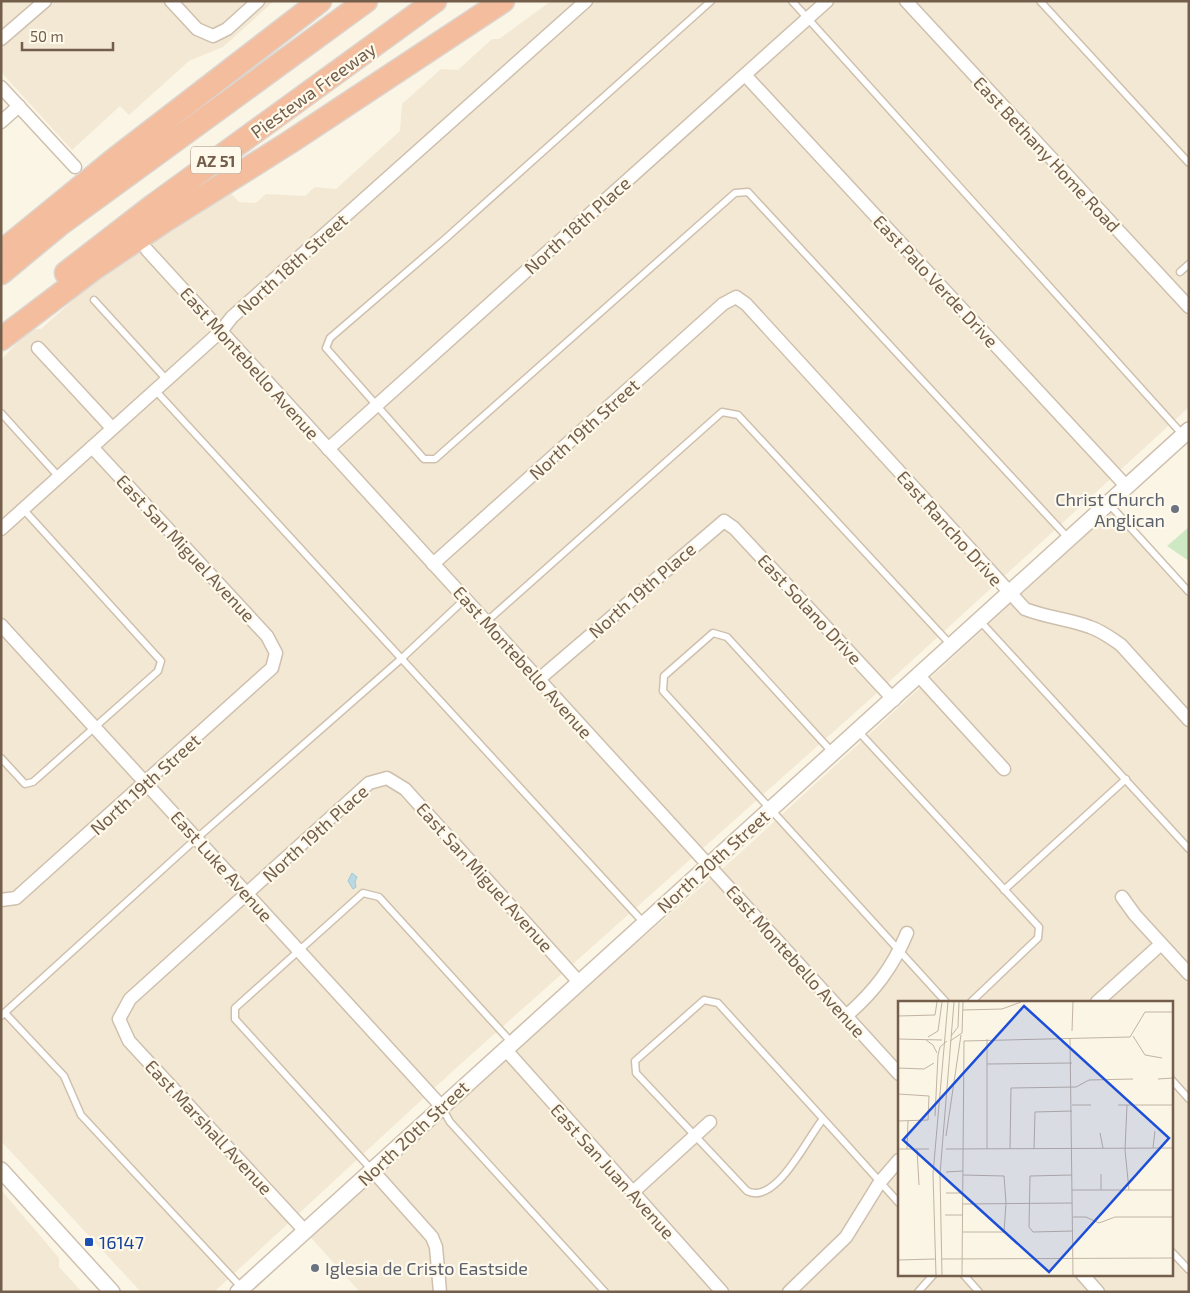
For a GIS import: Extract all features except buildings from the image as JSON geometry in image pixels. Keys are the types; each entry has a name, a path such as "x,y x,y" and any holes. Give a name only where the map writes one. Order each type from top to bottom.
{"highway":[{"path":"1,252 108,164 320,1"},
{"name":"AZ 51","path":"1,273 59,225 366,1"},
{"name":"Piestewa Freeway","path":"1,326 83,258 435,1"},
{"path":"1,339 92,270 503,1"}],"street":[{"path":"1,39 45,1"},
{"path":"171,1 197,29 213,36 227,29 258,1"},
{"name":"North 18th Street","path":"3,525 24,510 60,478 112,428 221,331 239,311 586,1"},
{"name":"North 18th Place","path":"328,449 827,1"},
{"name":"East Bethany Home Road","path":"906,1 1189,308"},
{"name":"East Palo Verde Drive","path":"744,75 1127,487"},
{"path":"1,87 75,167"},
{"path":"1,122 19,106"},
{"name":"East Montebello Avenue","path":"147,250 898,1073"},
{"name":"North 19th Street","path":"433,564 723,304 736,297"},
{"name":"East Rancho Drive","path":"736,297 746,304 1025,610 1046,618 1090,626 1108,635 1121,645 1189,720"},
{"path":"38,348 112,428"},
{"name":"North 20th Street","path":"240,1290 373,1171 578,981 894,700 918,676 1186,433"},
{"name":"East San Miguel Avenue","path":"92,447 267,636 276,653"},
{"name":"North 19th Place","path":"538,680 724,521"},
{"name":"East Solano Drive","path":"724,521 734,528 894,700"},
{"name":"East Luke Avenue","path":"1,625 96,726 442,1107"},
{"name":"North 19th Street","path":"1,900 16,898 147,783 272,668 276,653"},
{"path":"918,676 1004,769"},
{"name":"East San Miguel Avenue","path":"387,778 405,788 578,981"},
{"name":"North 19th Place","path":"119,1019 130,999 369,783 387,778"},
{"path":"1122,897 1189,974"},
{"path":"846,1016 874,990 892,966 907,933"},
{"path":"1098,1001 1161,944"},
{"name":"East Marshall Avenue","path":"119,1019 129,1041 304,1231"},
{"name":"East San Juan Avenue","path":"508,1046 632,1193 722,1292"},
{"path":"632,1193 710,1122"},
{"path":"789,1292 846,1236 880,1182 898,1161"},
{"path":"1,1170 112,1292"},
{"path":"373,1171 432,1237 436,1247 440,1292"},
{"path":"1084,1276 1098,1292"}],"lane":[{"path":"711,1 445,239 330,338 326,348 424,459 435,459 735,193 748,192 1069,539"},
{"path":"792,1 1186,433"},
{"path":"1040,1 1189,163"},
{"path":"1180,272 1189,264"},
{"path":"94,300 167,380"},
{"path":"155,390 644,923"},
{"path":"486,622 722,412 738,415 952,646"},
{"path":"1,413 60,478"},
{"path":"1109,504 1189,592"},
{"path":"1,758 25,784 33,782 158,671 161,661 24,510"},
{"path":"240,1290 81,1114 64,1076 3,1015 197,838 401,659 465,599"},
{"path":"980,621 1189,848"},
{"path":"833,753 727,637 713,633 664,676 663,691 769,810 945,1001"},
{"path":"858,731 1039,927 1038,938 972,1001"},
{"path":"1004,890 1126,779"},
{"path":"373,1171 235,1019 235,1008 363,893 379,897 508,1046"},
{"path":"823,1119 779,1181 766,1192 760,1194 747,1191 636,1073 635,1061 704,1000 718,1003 823,1119 898,1202"},
{"path":"1172,1080 1189,1099"},
{"path":"442,1107 450,1122 605,1292"},
{"path":"1172,1251 1189,1270"},
{"path":"918,1292 932,1276"},
{"path":"965,1276 979,1292"}],"shaded area":[{"path":"1,1 274,1 223,47 189,61 129,115 120,106 72,150 1,72"},
{"path":"551,1 1189,1 1189,407 868,701 455,1069 214,1292 141,1292 1,1141 1,360 26,333 35,329 41,329 110,267 228,190 239,202 256,203 266,194 305,196 315,187 336,189 400,131 402,104 441,69 458,70 492,39 499,39"},
{"path":"1111,512 1189,599 1189,1292 360,1292 305,1231 739,854"},
{"path":"1,1190 59,1258 59,1267 82,1292 1,1292"}],"green space":[{"path":"1189,527 1189,561 1167,546"}],"water":[{"path":"352,873 357,877 356,887 353,889 348,881"}],"place":[{"name":"Christ Church Anglican","path":"1175,509"},
{"name":"16147","path":"89,1242"},
{"name":"Iglesia de Cristo Eastside","path":"315,1268"}]}
